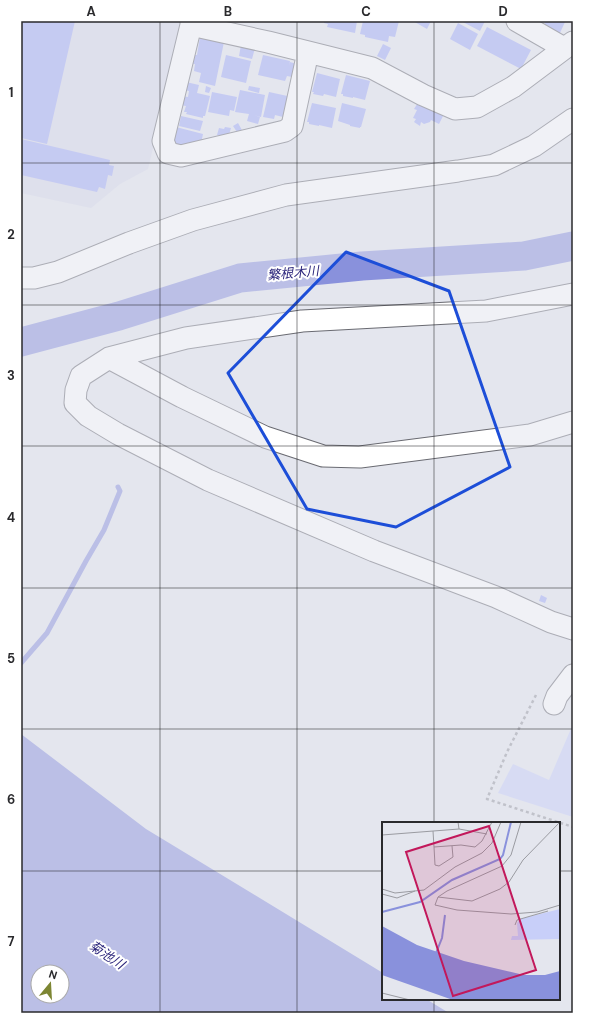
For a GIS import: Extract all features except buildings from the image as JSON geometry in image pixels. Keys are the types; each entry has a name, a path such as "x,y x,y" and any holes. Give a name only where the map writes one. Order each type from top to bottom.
{"street":[{"path":"308,52 292,126 285,131 181,156 168,153 163,141 191,23 308,52 372,68 455,110 477,107 513,87 569,45 517,21"},
{"path":"21,278 34,278 58,272 129,243 193,220 286,195 494,165 534,146 573,118"},
{"path":"573,294 486,311 302,321 186,338 109,358 81,376 76,390 75,403 88,416 118,434 208,480 374,551 496,597 551,622 573,629"},
{"path":"109,358 182,397 265,437 323,456 360,457 530,435 573,422"},
{"path":"546,696 557,696 573,675"}],"path":[{"path":"546,696 507,752 487,799 558,822"},
{"path":"560,823 573,827"}],"highlighted area":[{"path":"346,252 449,291 510,467 396,527 307,509 228,373"}],"shaded area":[{"path":"21,21 183,21 148,169 120,184 91,208 21,193"},
{"path":"573,724 573,817 498,793 513,764 549,780"}],"water":[{"name":"菊池川","path":"21,734 146,829 382,972 382,1000 428,1000 449,1013 21,1013"}],"waterway":[{"name":"繁根木川","path":"21,342 119,316 240,278 362,266 524,256 573,246"},
{"path":"21,663 47,633 104,530 120,491 118,487"}]}
